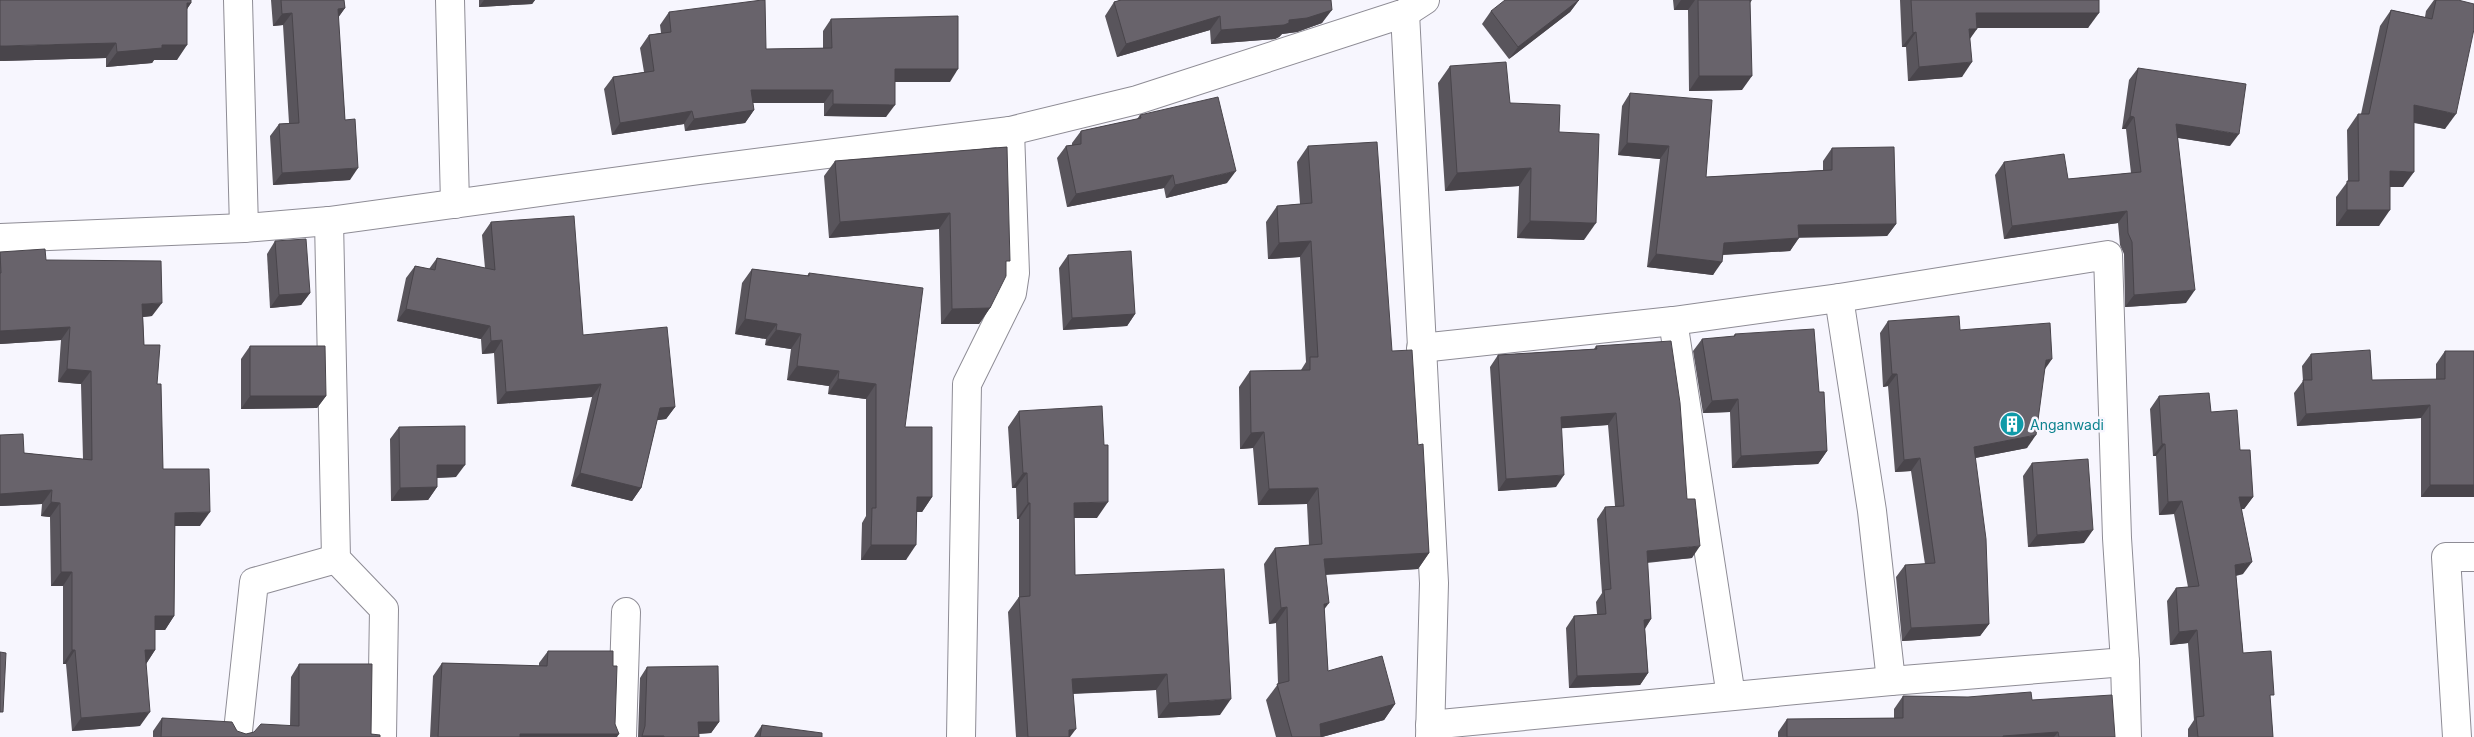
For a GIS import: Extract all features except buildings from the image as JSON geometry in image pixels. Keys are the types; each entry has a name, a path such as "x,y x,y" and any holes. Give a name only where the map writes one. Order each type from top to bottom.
{"street":[{"path":"238,0 244,228"},
{"path":"450,0 455,204"},
{"path":"0,238 244,228 329,221 690,171 1010,132 1138,100 1415,7 1421,348 1434,583 1430,731 1731,696 2125,662"},
{"path":"961,737 967,384 1012,293 1015,273 1010,132"},
{"path":"329,221 336,559 384,609 382,737"},
{"path":"1421,348 1673,320 1839,298 2108,255 2116,538 2125,662 2127,737"},
{"path":"1839,298 1872,511 1891,681"},
{"path":"1673,320 1731,696"},
{"path":"2457,737 2446,557 2474,557"},
{"path":"238,731 254,582 336,559"},
{"path":"622,737 626,612"}],"place":[{"name":"Anganwadi","path":"2012,424"}]}
